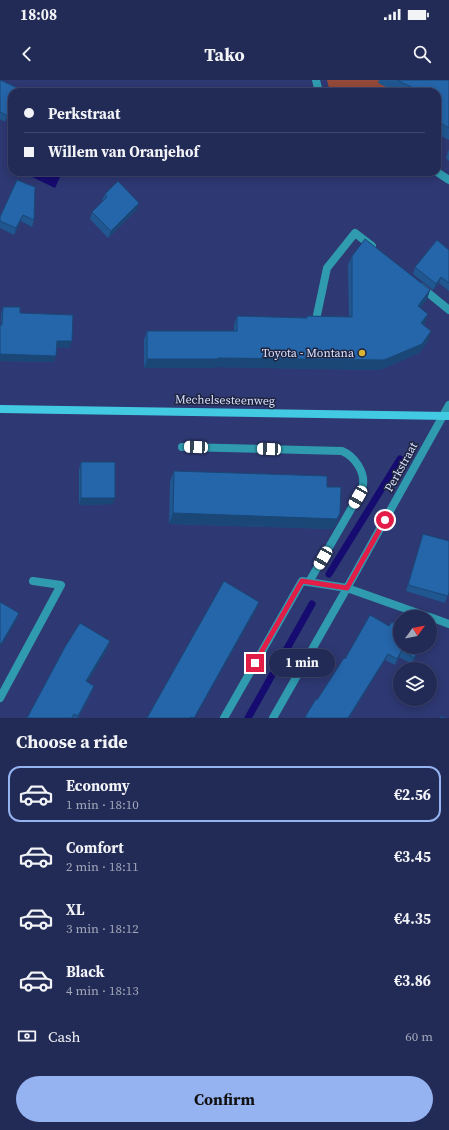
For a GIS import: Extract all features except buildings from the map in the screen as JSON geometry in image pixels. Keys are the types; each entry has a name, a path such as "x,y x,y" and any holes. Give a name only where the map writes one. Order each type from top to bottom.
{"main road":[{"name":"Mechelsesteenweg","path":"0,409 446,416"}],"street":[{"path":"317,315 327,268 355,232 378,252"},
{"path":"414,281 449,310"},
{"name":"Perkstraat","path":"273,718 446,416 449,405"},
{"path":"182,447 342,451 352,457 360,468 363,477 363,486 309,582"},
{"path":"0,698 61,585 33,581"},
{"path":"224,718 302,581 347,588 409,610"},
{"path":"437,620 449,624"}],"shaded area":[{"path":"327,80 410,80 405,88 329,88"},
{"path":"30,176 61,176 55,188"}],"waterway":[{"path":"329,574 400,459"},
{"path":"248,718 312,604"}],"place":[{"name":"Toyota - Montana","path":"362,353"}],"route":[{"path":"255,663 302,581 347,588 385,520"}]}
